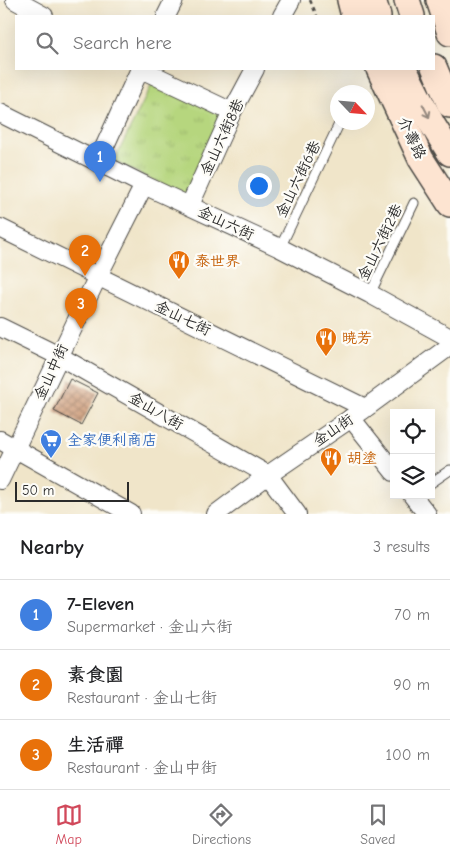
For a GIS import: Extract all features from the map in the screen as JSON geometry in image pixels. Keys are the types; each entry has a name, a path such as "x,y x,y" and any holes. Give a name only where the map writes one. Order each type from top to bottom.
{"street":[{"path":"14,0 42,15"},
{"path":"166,15 174,0"},
{"path":"283,15 291,0"},
{"path":"350,0 354,15"},
{"path":"373,0 378,15"},
{"path":"407,0 412,15"},
{"path":"439,0 450,33"},
{"path":"435,69 450,105"},
{"path":"98,161 141,70"},
{"path":"143,70 232,112"},
{"name":"金山六街8巷","path":"190,205 232,112 254,70"},
{"name":"介壽路","path":"379,70 421,159 450,204"},
{"name":"介壽路","path":"405,70 432,124 450,153"},
{"name":"金山六街","path":"0,113 144,185 280,248 450,338"},
{"name":"金山中街","path":"0,480 144,185"},
{"name":"金山七街","path":"0,228 98,276 358,413 390,465"},
{"name":"金山八街","path":"0,328 59,356 268,475 297,514"},
{"name":"金山街","path":"216,514 450,346"},
{"path":"0,440 131,514"},
{"path":"415,499 427,514"}],"lane":[{"name":"金山六街6巷","path":"280,248 336,130"},
{"name":"金山六街2巷","path":"370,294 414,203"},
{"path":"435,480 450,470"}],"path":[{"path":"310,0 317,15"}],"green space":[{"path":"153,82 226,117 187,197 114,161"}],"building":[{"path":"70,379 98,393 81,425 54,411"}],"place":[{"name":"7-Eleven","path":"100,182"},
{"name":"素食園","path":"85,276"},
{"name":"泰世界","path":"179,280"},
{"name":"生活禪","path":"81,329"},
{"name":"暁芳","path":"326,357"},
{"name":"全家便利商店","path":"51,459"},
{"name":"胡塗","path":"331,477"}]}
